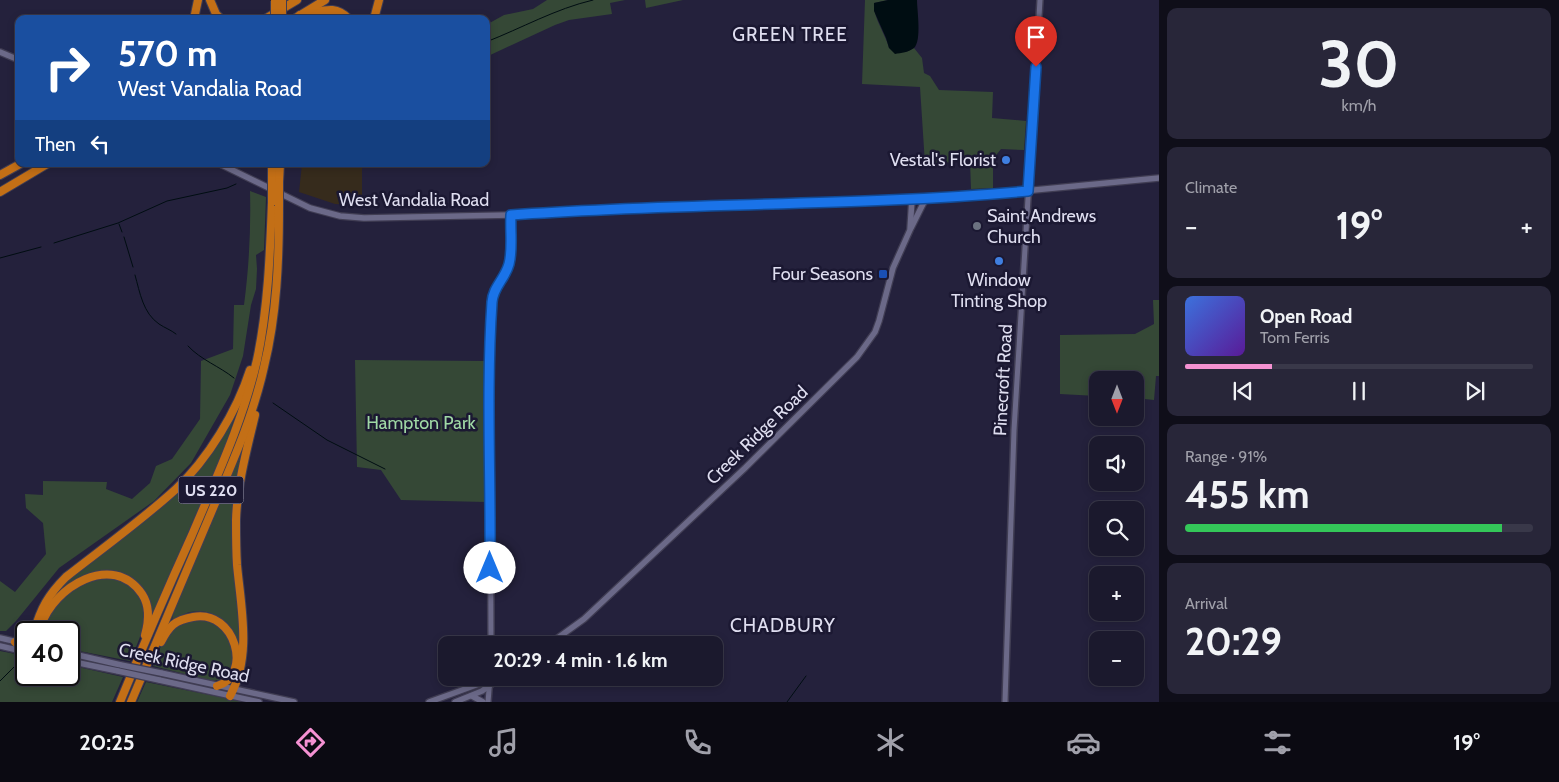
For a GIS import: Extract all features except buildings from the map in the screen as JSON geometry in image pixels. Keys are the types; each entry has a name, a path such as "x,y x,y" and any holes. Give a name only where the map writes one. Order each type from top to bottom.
{"highway":[{"path":"195,15 198,0"},
{"path":"210,0 217,15"},
{"path":"275,15 277,0"},
{"path":"277,0 281,15"},
{"path":"271,15 297,0"},
{"path":"300,15 325,0"},
{"path":"375,15 379,0"},
{"path":"310,15 324,10 343,12 346,15"},
{"path":"0,175 15,167"},
{"path":"0,192 42,167"},
{"name":"US 220","path":"273,167 276,181"},
{"name":"US 220","path":"120,702 238,425 252,379 264,320 276,181 280,167"},
{"name":"US 220","path":"131,702 240,445 259,386 272,331 276,300 275,204"},
{"path":"40,621 44,603 52,591 66,577 178,487 209,451 226,425 240,396 264,320"},
{"path":"232,692 240,674 243,625 237,563 236,518 248,442 259,399 259,386"},
{"path":"42,621 49,608 68,588 79,581 99,575 120,577 132,583 146,600 147,628 140,646 140,654"},
{"path":"151,656 174,622 201,616 214,619 221,623 231,635 235,645 236,657 233,673 225,682 217,686"}],"main road":[{"path":"0,52 15,58"},
{"name":"West Vandalia Road","path":"226,167 310,208 340,216 364,218 511,215 613,208 776,205 912,199 1028,191 1159,178"},
{"path":"910,230 926,198"},
{"name":"Creek Ridge Road","path":"560,636 584,619 745,468 857,357 875,332 893,268 910,230 912,199"},
{"path":"0,638 15,642"},
{"path":"0,646 15,649"},
{"name":"Creek Ridge Road","path":"80,656 217,686 259,702"},
{"name":"Creek Ridge Road","path":"80,663 158,680 294,702"},
{"path":"428,702 473,686"},
{"path":"455,702 482,691 486,686"},
{"path":"472,696 483,702"}],"street":[{"name":"Pinecroft Road","path":"1005,702 1014,430 1040,0"},
{"path":"491,636 490,428 492,310 493,293 506,274 509,264 511,215"},
{"path":"488,702 489,686"}],"shaded area":[{"path":"888,0 917,0 918,39 914,48 905,52 895,54 889,48 874,11 874,3"},
{"path":"302,167 362,167 362,205 335,204 299,192"}],"green space":[{"path":"547,0 625,0 610,3 612,14 569,20 490,55 490,23 504,15 533,9"},
{"path":"645,0 683,0 646,8"},
{"path":"865,0 888,0 874,3 874,9 889,48 906,52 914,48 922,58 924,73 930,76 939,90 993,92 992,118 1026,121 1024,150 1001,149 993,159 993,188 971,189 970,161 925,164 920,87 862,84"},
{"path":"250,191 266,197 264,250 256,255 256,289 251,305 243,356 230,395 191,463 154,501 59,568 16,621 6,631 0,631 0,581 15,592 46,554 43,523 26,508 25,494 43,495 43,481 107,482 106,489 132,499 150,483 156,466 172,459 200,419 201,361 233,349 234,305 244,305 250,220"},
{"path":"1153,300 1159,300 1159,376 1156,376 1154,400 1144,399 1144,371 1089,371 1089,396 1060,394 1060,335 1135,334 1154,324"},
{"name":"Hampton Park","path":"355,360 485,361 486,502 401,500 381,470 357,467"},
{"path":"233,415 235,416 225,446 152,617 150,616 148,599 123,578 109,572 91,574 77,580 47,605 66,580 160,507"},
{"path":"241,453 243,454 239,474 239,663 225,626 212,614 202,611 190,612 172,619"},
{"path":"106,577 117,579 130,586 140,598 143,607 144,625 130,661 80,651 80,621 46,621 55,605 81,584"},
{"path":"210,620 223,629 232,647 231,668 223,679 212,681 153,666 164,640 172,628 183,621"},
{"path":"0,651 15,654 15,686 80,686 80,667 123,677 112,702 0,702"},
{"path":"146,682 244,702 137,702"}],"waterway":[{"path":"490,40 552,14 593,0"},
{"path":"54,243 118,223 167,201 227,188 236,184"},
{"path":"119,224 122,232"},
{"path":"124,237 133,267"},
{"path":"0,258 41,247"},
{"path":"135,275 143,302 149,314 159,324 176,334"},
{"path":"188,346 234,378"},
{"path":"273,403 327,440 385,469"},
{"path":"0,681 15,666"},
{"path":"787,702 806,676"}],"place":[{"name":"Vestal's Florist","path":"1006,160"},
{"name":"Saint Andrews Church","path":"977,226"},
{"name":"Window Tinting Shop","path":"999,261"},
{"name":"Four Seasons","path":"883,274"}],"district":[{"name":"GREEN TREE","path":"790,34"},
{"name":"CHADBURY","path":"783,625"}],"route":[{"path":"490,568 490,345 492,301 493,293 506,274 509,264 511,215 613,208 776,205 958,197 1028,191 1036,67"}]}
